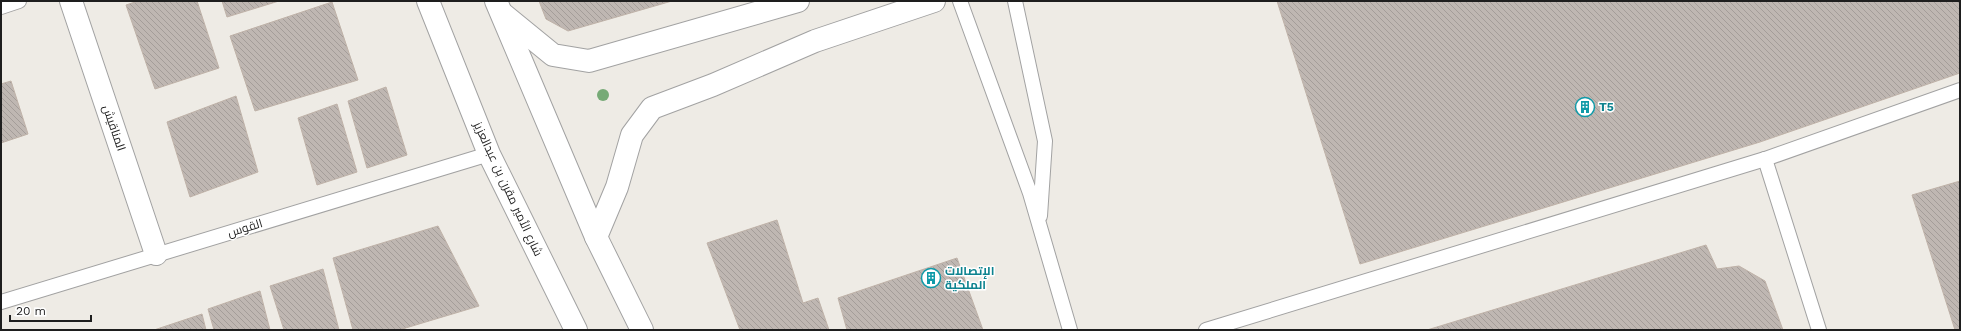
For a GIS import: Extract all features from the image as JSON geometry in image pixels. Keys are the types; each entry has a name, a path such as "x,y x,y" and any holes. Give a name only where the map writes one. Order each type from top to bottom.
{"street":[{"name":"المناقيش","path":"71,1 156,254"},
{"name":"شارع الأمير مقرن بن عبدالعزيز","path":"428,1 489,154 576,330"},
{"path":"498,7 553,55 590,61 798,1"},
{"path":"596,237 617,187 632,135 652,108 815,41 934,1"},
{"path":"498,7 596,237 642,330"}],"lane":[{"path":"1,7 19,1"},
{"path":"960,1 1040,225 1070,330"},
{"path":"1015,1 1045,141 1040,225"},
{"path":"1206,330 1765,159 1960,90"},
{"name":"القوس","path":"1,302 489,154"},
{"path":"1765,159 1819,330"}],"building":[{"path":"138,1 197,1 219,68 155,89 126,5"},
{"path":"222,1 279,1 227,17"},
{"path":"539,1 672,1 568,31 546,19"},
{"name":"T5","path":"1277,1 1960,1 1960,73 1760,142 1360,264"},
{"path":"332,2 358,80 255,111 230,36"},
{"path":"11,81 28,134 1,143 1,84"},
{"path":"386,87 407,155 367,168 348,101"},
{"path":"236,96 258,172 190,197 167,122"},
{"path":"337,104 357,172 317,185 298,118"},
{"path":"1960,181 1960,330 1955,330 1912,195"},
{"path":"777,220 803,303 818,298 829,330 740,330 707,243"},
{"path":"438,226 479,306 399,330 353,330 333,258"},
{"path":"1706,245 1717,269 1739,266 1765,281 1783,330 1427,330"},
{"name":"الإتصالات الملكية","path":"957,258 983,330 847,330 838,298"},
{"path":"323,269 339,330 284,330 270,286"},
{"path":"260,291 270,330 214,330 208,309"},
{"path":"202,314 206,330 154,330"}],"place":[{"name":"T5","path":"1585,107"},
{"name":"الإتصالات الملكية","path":"931,278"}]}
